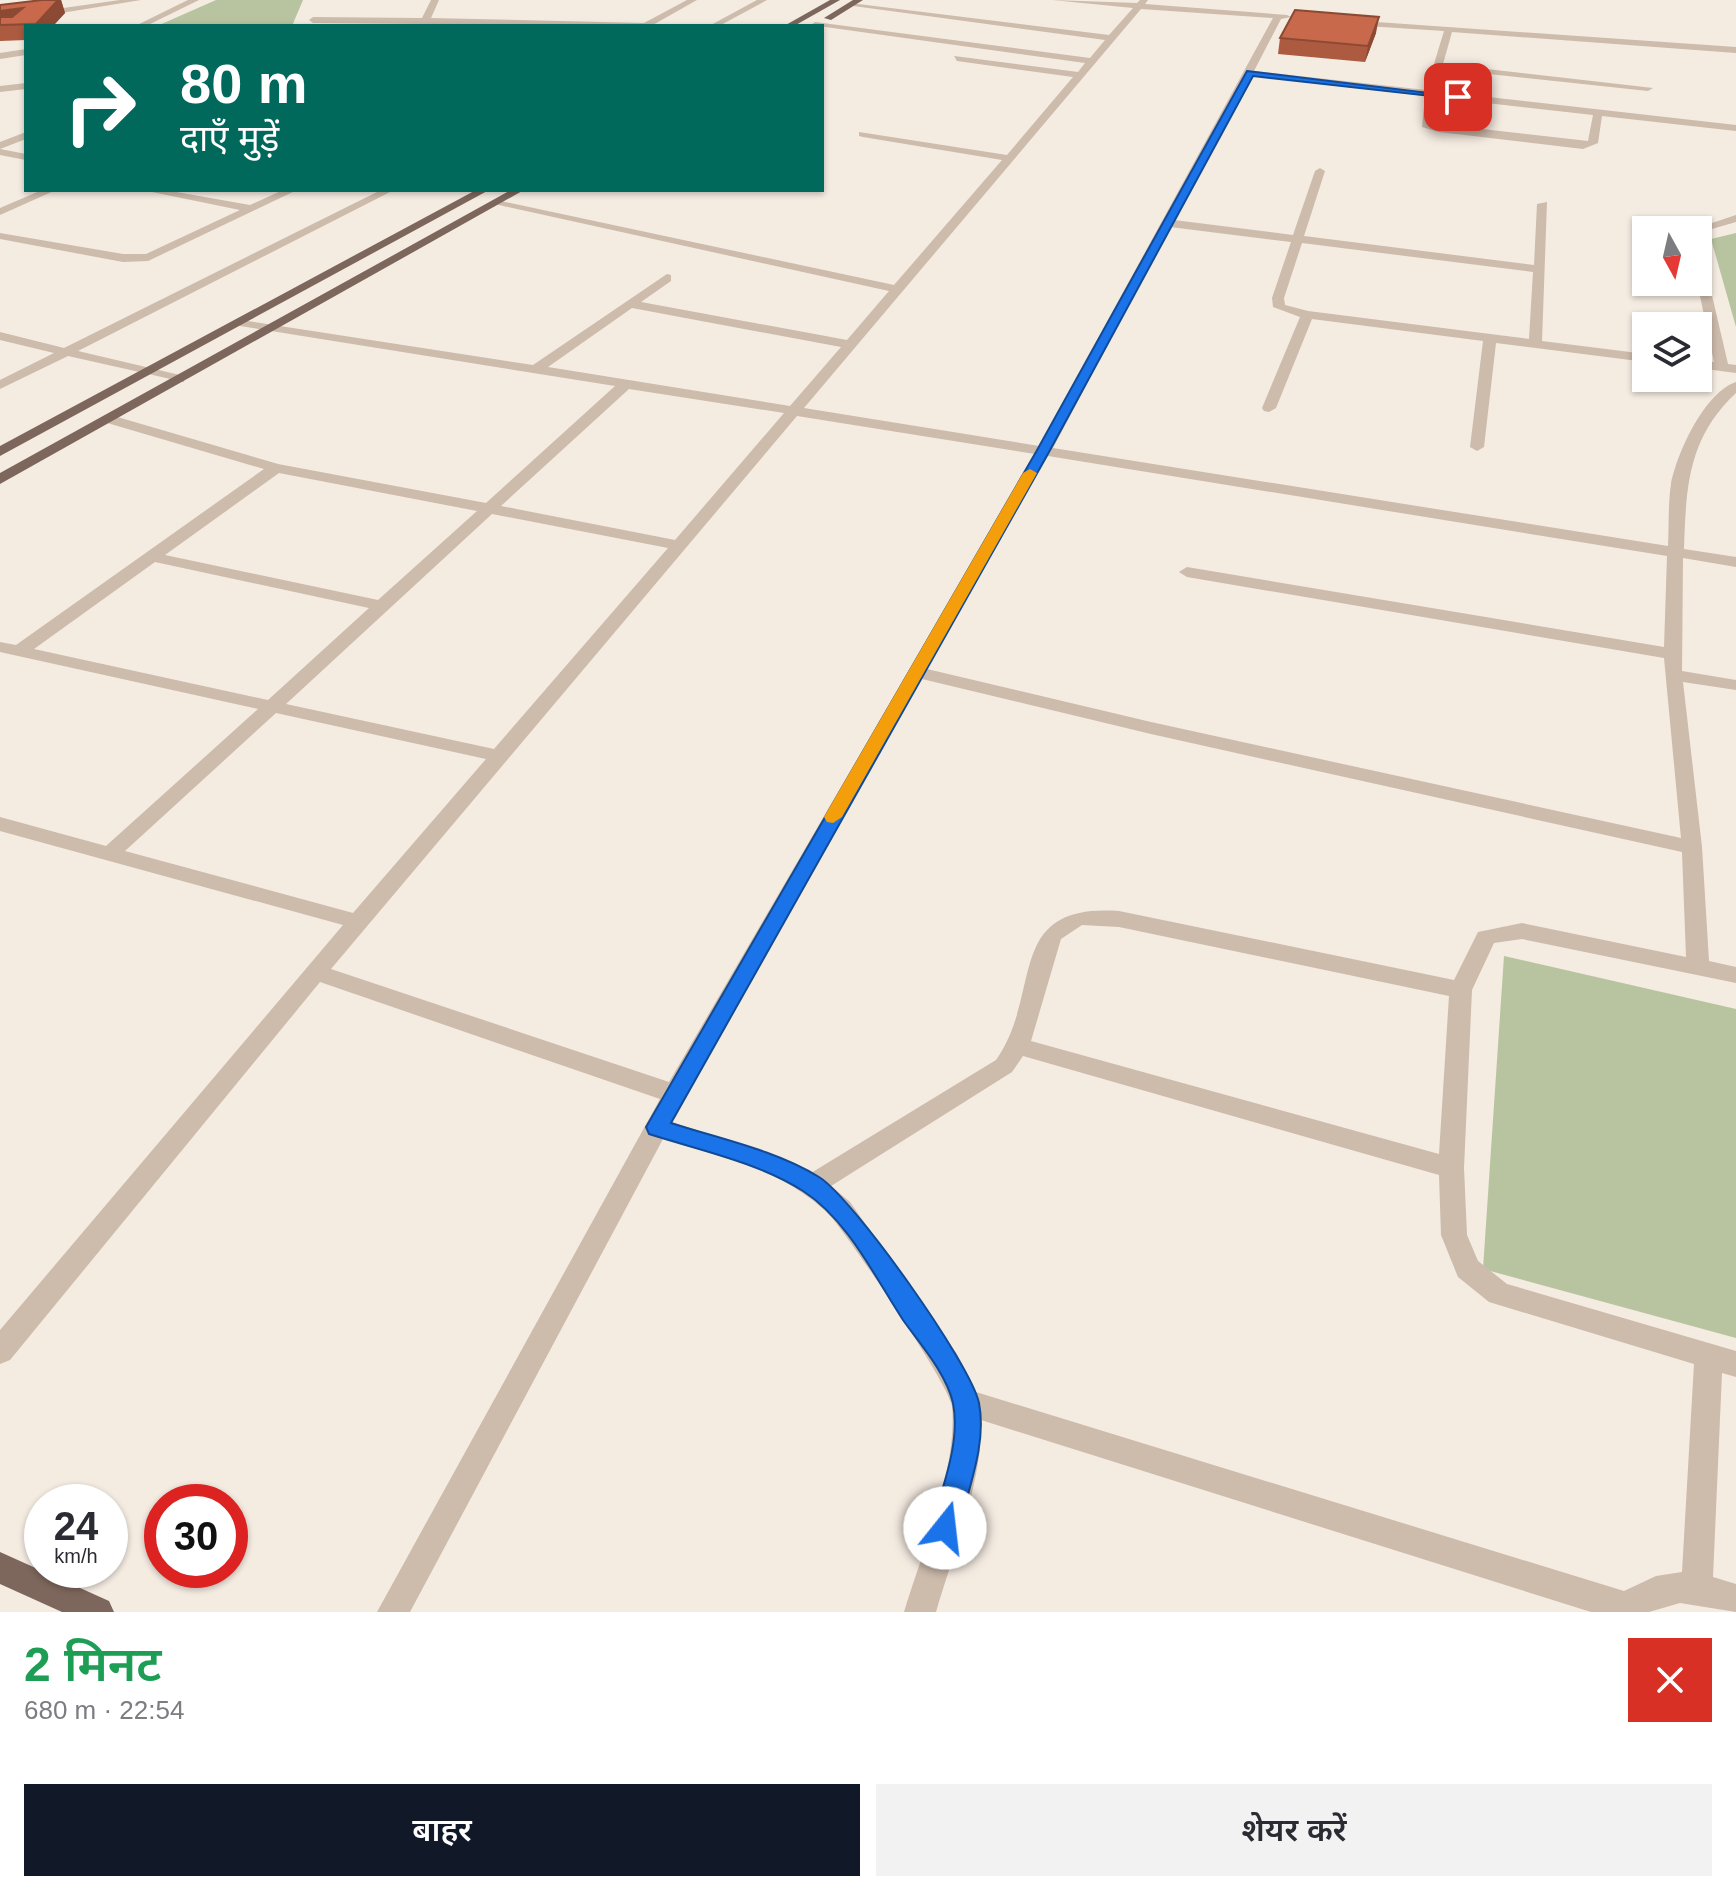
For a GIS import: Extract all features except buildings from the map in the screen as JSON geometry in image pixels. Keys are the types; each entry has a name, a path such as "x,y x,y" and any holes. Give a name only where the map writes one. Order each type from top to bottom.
{"main road":[{"path":"792,24 836,0"},
{"path":"816,24 855,2"},
{"path":"0,452 480,192"},
{"path":"0,479 515,192"},
{"path":"0,1568 98,1612"}],"street":[{"path":"0,20 137,0"},
{"path":"142,24 164,8 195,0"},
{"path":"426,19 435,0"},
{"path":"648,24 690,0"},
{"path":"717,24 763,0"},
{"path":"393,1612 675,1094 1043,452 1250,73 1285,17 1141,3 1056,0"},
{"path":"855,2 1110,38"},
{"path":"0,1351 315,972 1141,3"},
{"path":"310,23 317,10"},
{"path":"310,23 426,19 576,24"},
{"path":"1340,21 1736,50"},
{"path":"824,27 1084,68"},
{"path":"1449,29 1430,94 1425,122 1430,127 1573,146 1593,143 1598,112"},
{"path":"0,56 24,52"},
{"path":"943,56 1084,68"},
{"path":"1437,66 1648,88"},
{"path":"1250,73 1736,128"},
{"path":"0,89 24,86"},
{"path":"863,134 1008,158"},
{"path":"0,149 24,136"},
{"path":"0,149 24,156"},
{"path":"1320,171 1278,298 1279,307 1307,315 1632,356"},
{"path":"0,212 46,192"},
{"path":"158,192 253,209"},
{"path":"0,236 136,259 159,253 288,192"},
{"path":"0,385 385,192"},
{"path":"496,203 896,289"},
{"path":"1535,343 1543,204"},
{"path":"1712,225 1736,218"},
{"path":"1168,223 1539,269"},
{"path":"535,370 667,278"},
{"path":"1708,296 1729,368"},
{"path":"630,304 849,344"},
{"path":"1269,408 1307,315"},
{"path":"240,322 1736,562"},
{"path":"0,336 179,379"},
{"path":"1477,447 1490,338"},
{"path":"110,854 626,384"},
{"path":"1698,967 1692,847 1673,675 1679,483 1693,440 1713,407 1736,386"},
{"path":"109,419 276,468 678,545"},
{"path":"20,651 276,468"},
{"path":"152,557 382,606"},
{"path":"1187,572 1673,654"},
{"path":"0,647 498,756"},
{"path":"916,672 1151,728 1692,847"},
{"path":"1673,675 1736,685"},
{"path":"0,824 358,922"},
{"path":"812,1185 1004,1066 1018,1046 1051,936 1063,923 1080,917 1119,919 1461,990"},
{"path":"1697,1587 1722,1361 1499,1294 1468,1269 1454,1235 1451,1168 1461,990 1486,937 1503,932 1522,931 1736,975"},
{"path":"315,972 675,1094"},
{"path":"1018,1046 1451,1168"},
{"path":"657,1127 772,1165 812,1185 841,1210 947,1363 966,1402 967,1439 961,1472 920,1612"},
{"path":"966,1402 1624,1610 1657,1589 1697,1587 1736,1600"}],"green space":[{"path":"216,0 303,0 293,24 162,24"},
{"path":"1736,233 1736,327 1712,243 1712,239"},
{"path":"1504,956 1736,1009 1736,1338 1483,1269"}],"slow traffic":[{"path":"833,817 1030,473"}],"route":[{"path":"945,1528 967,1439 966,1402 947,1363 863,1240 841,1210 812,1185 772,1165 657,1127 1043,452 1250,73 1458,97"}]}
